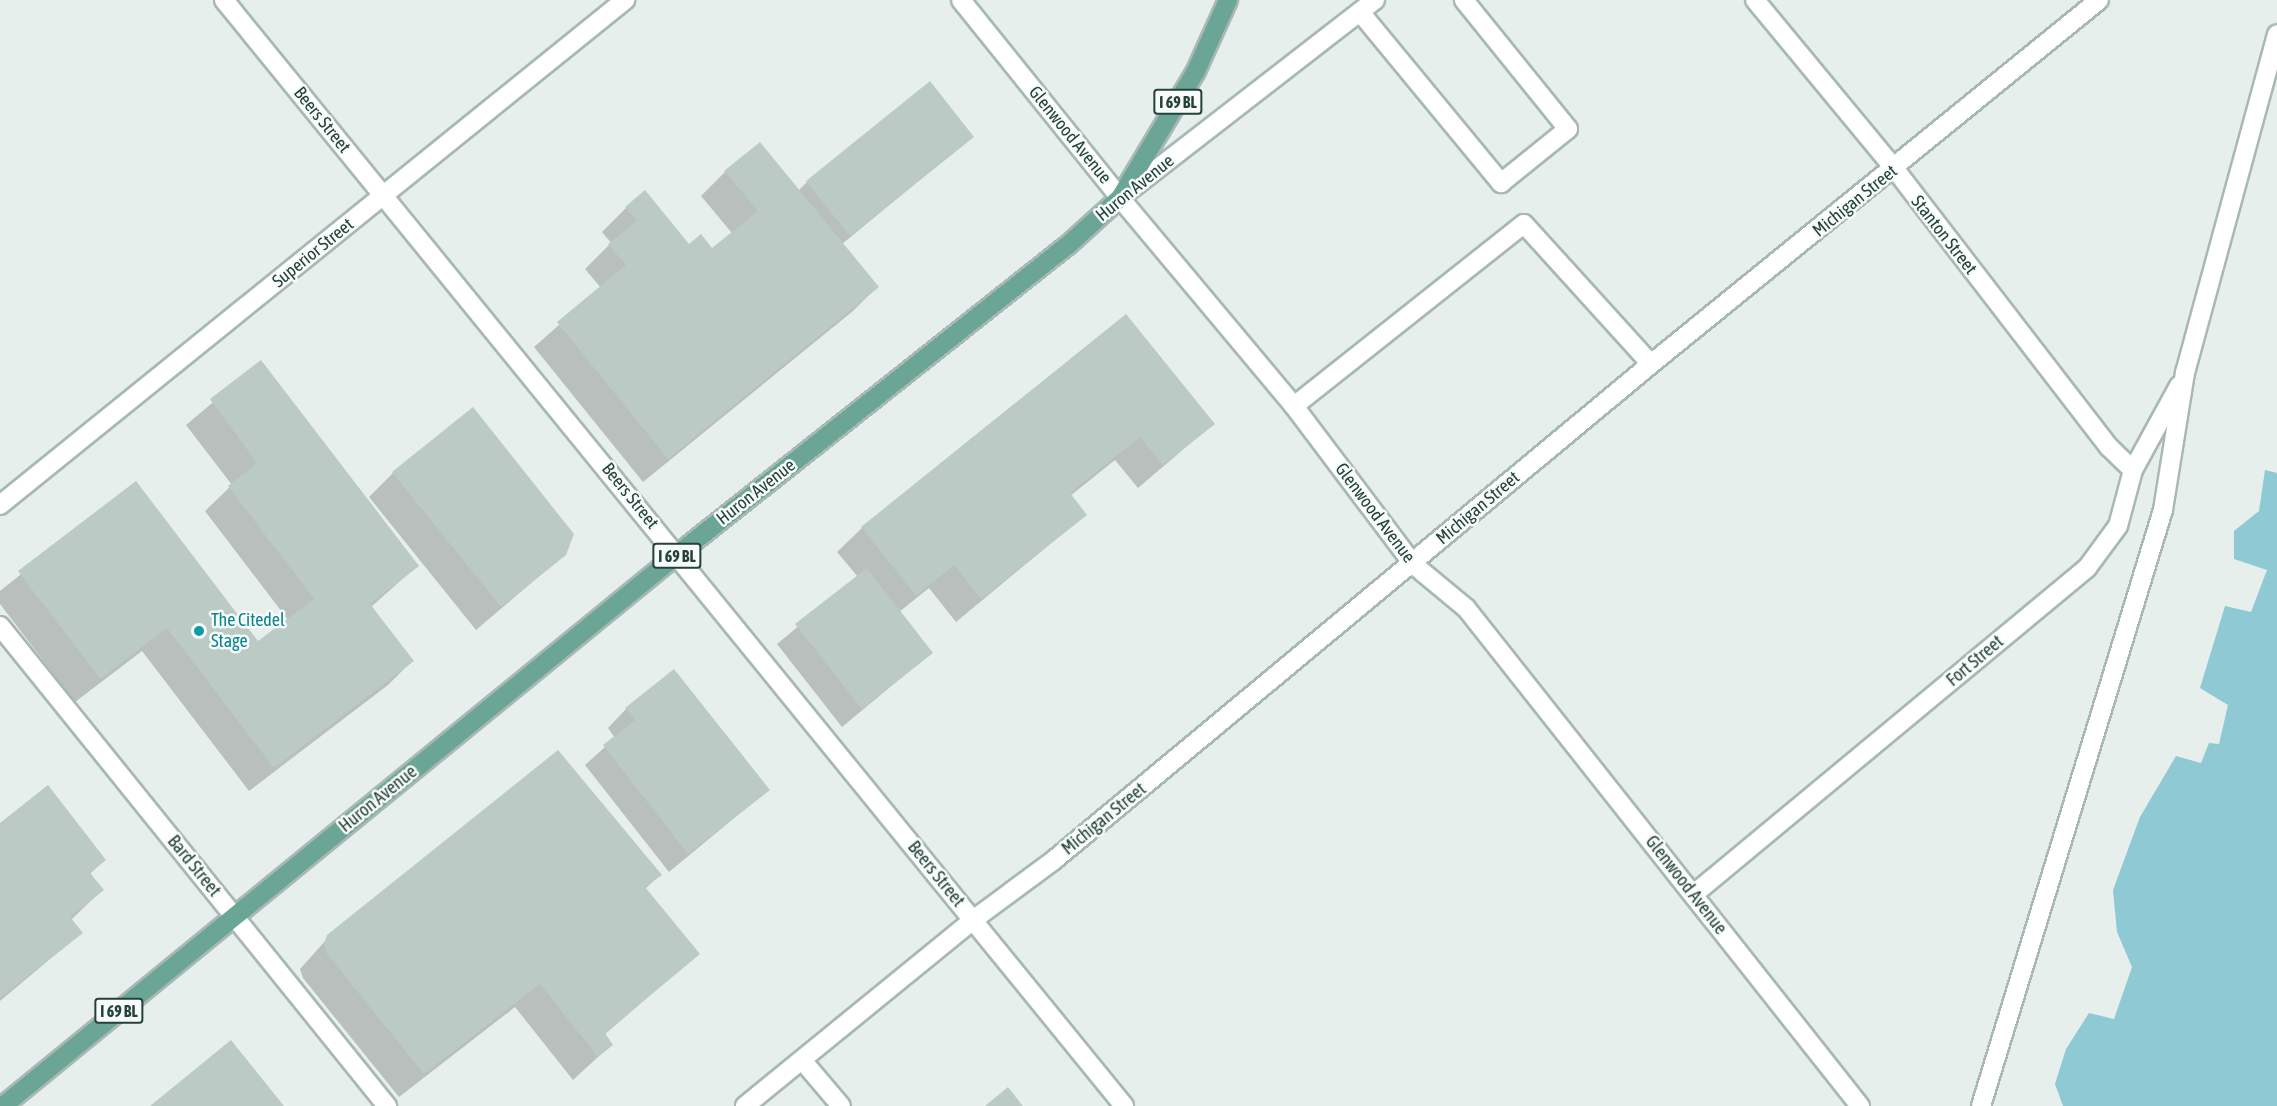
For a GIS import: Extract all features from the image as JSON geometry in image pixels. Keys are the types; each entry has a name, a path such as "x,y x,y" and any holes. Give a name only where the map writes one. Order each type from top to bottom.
{"main road":[{"name":"I 69 BL","path":"1120,198 1196,71 1228,0"},
{"name":"Huron Avenue","path":"3,1106 678,554 1067,246 1120,198"}],"street":[{"name":"Beers Street","path":"224,0 678,554 1124,1106"},
{"name":"Superior Street","path":"0,505 625,0"},
{"name":"Glenwood Avenue","path":"961,0 1120,198 1294,406 1414,565 1466,608 1860,1106"},
{"name":"Huron Avenue","path":"1120,198 1375,0"},
{"path":"1360,12 1501,183 1568,129 1464,0"},
{"name":"Stanton Street","path":"1755,0 1894,168 2109,447 2133,470"},
{"name":"Michigan Street","path":"745,1106 973,920 1054,860 1414,565 1651,364 2099,0"},
{"path":"1981,1106 2163,510 2185,373 2277,34"},
{"path":"1294,406 1524,224 1651,364"},
{"name":"Fort Street","path":"1694,894 2087,568 2118,526 2133,470 2185,373"},
{"name":"Bard Street","path":"0,626 387,1106"},
{"path":"802,1060 841,1106"}],"water":[{"path":"2265,470 2277,473 2277,1106 2063,1106 2055,1084 2066,1049 2089,1013 2114,1019 2132,967 2117,932 2113,890 2140,817 2176,756 2201,763 2209,743 2219,744 2228,705 2200,688 2225,606 2251,612 2267,570 2234,559 2234,531 2259,511"}],"building":[{"path":"930,81 974,137 850,236 806,181"},
{"path":"760,142 879,287 668,459 557,322 626,265 608,244 637,221 625,207 645,190 689,244 701,234 712,248 758,211 724,171"},
{"path":"1126,314 1215,424 1163,465 1140,437 1070,493 1087,515 981,599 954,565 916,596 861,527"},
{"path":"261,360 419,566 370,604 414,661 274,768 167,628 100,679 18,571 136,481 258,641 314,599 228,486 257,463 210,399"},
{"path":"473,407 574,534 566,555 501,607 392,472"},
{"path":"867,568 933,653 862,709 795,624"},
{"path":"674,669 770,790 688,854 603,745 635,720 625,708"},
{"path":"558,750 662,875 645,887 700,954 605,1033 613,1045 598,1057 540,984 424,1074 327,954 324,944 327,935"},
{"path":"48,785 106,860 90,873 104,890 70,917 83,933 0,998 0,823"},
{"path":"231,1040 284,1106 150,1106"},
{"path":"1008,1087 1023,1106 985,1106"}],"place":[{"name":"The Citedel Stage","path":"199,631"}]}
